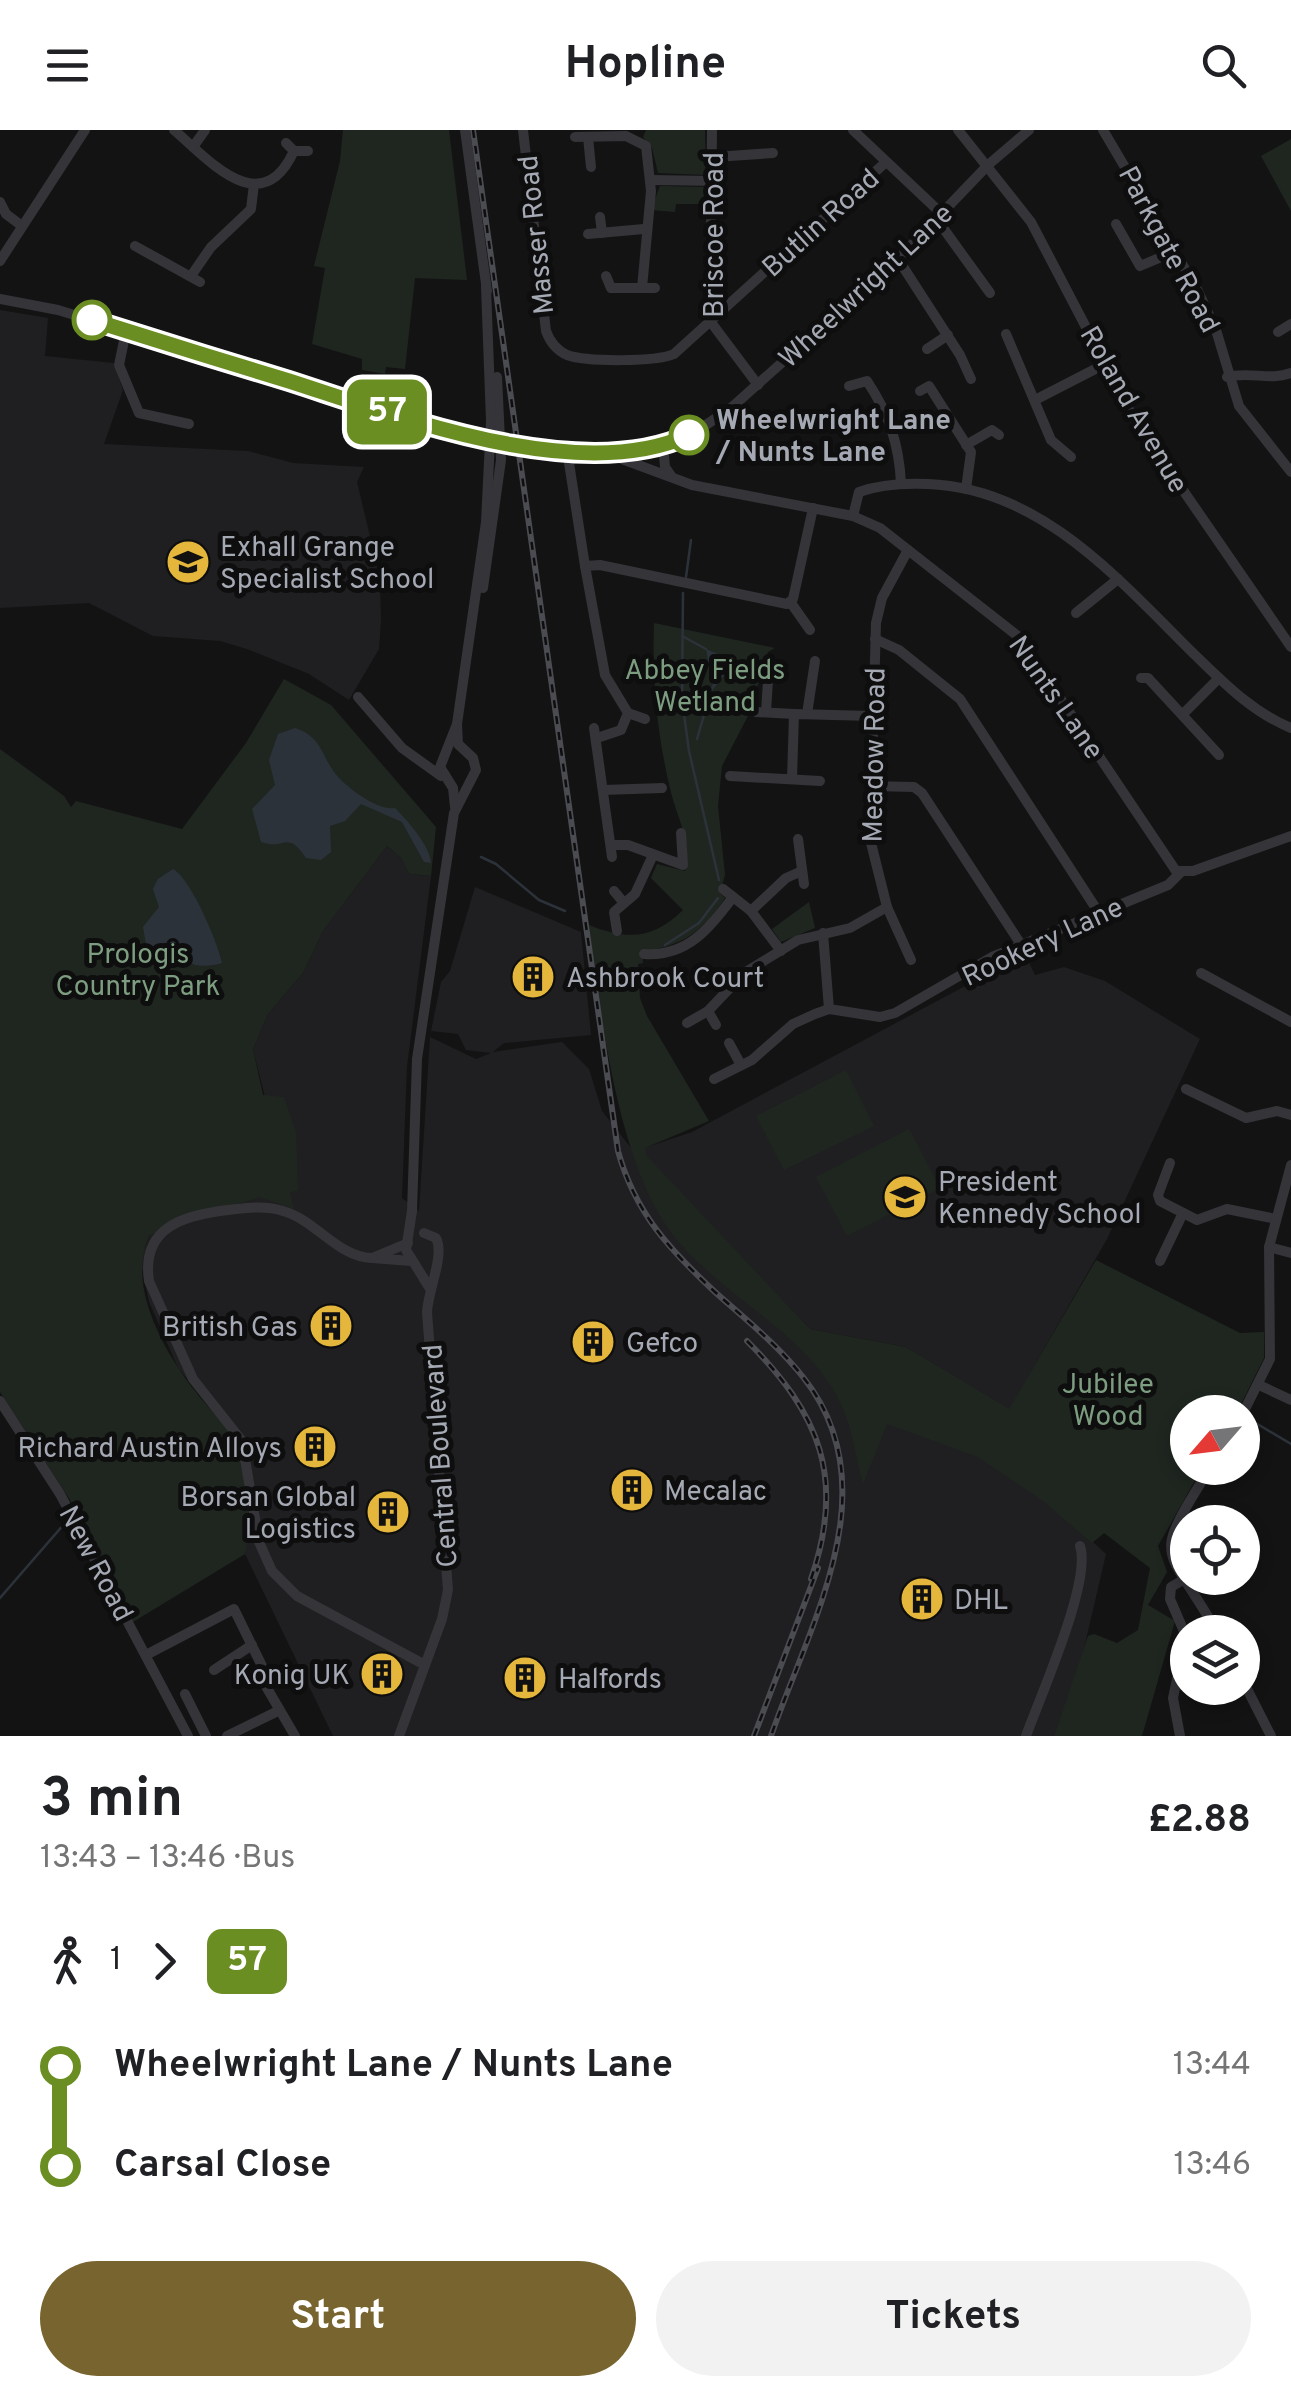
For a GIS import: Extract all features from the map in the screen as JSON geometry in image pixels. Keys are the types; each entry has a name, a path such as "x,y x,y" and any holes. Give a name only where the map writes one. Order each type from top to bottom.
{"street":[{"path":"0,261 85,130"},
{"path":"174,130 233,180 254,184 276,176 290,147 308,151"},
{"path":"193,146 204,130"},
{"path":"408,1242 417,1059 454,812 476,766 457,741 457,724 497,441 486,287 464,130"},
{"name":"Masser Road","path":"523,130 544,322 556,347 579,358 658,359 674,354 710,321"},
{"name":"Briscoe Road","path":"712,130 715,181 710,321 758,385"},
{"path":"853,130 967,247 990,293"},
{"name":"Roland Avenue","path":"958,130 1036,230 1105,364 1169,474 1291,647"},
{"name":"Wheelwright Lane","path":"0,300 58,310 497,441 606,453 663,445 718,418 758,385 898,259 988,164 1029,130"},
{"name":"Parkgate Road","path":"1103,130 1176,251 1216,330 1227,377 1252,428 1291,472"},
{"path":"575,137 626,136 640,140 649,153 652,180 644,229 642,288"},
{"path":"588,137 592,167"},
{"path":"715,157 773,153"},
{"name":"Butlin Road","path":"710,321 886,162"},
{"path":"652,180 715,181"},
{"path":"134,246 150,246 195,279 211,247 251,209 254,184"},
{"path":"1,208 22,226"},
{"path":"600,217 602,233"},
{"path":"1116,224 1140,266 1176,251"},
{"path":"588,234 644,229"},
{"path":"898,259 948,335 958,366 971,379"},
{"path":"606,276 611,288 655,288"},
{"path":"1278,332 1291,324"},
{"path":"126,331 119,365 138,413 145,418 185,420"},
{"path":"1006,334 1051,440 1071,457"},
{"path":"927,349 948,335"},
{"path":"1035,400 1105,364"},
{"path":"1227,377 1248,371 1271,376 1291,373"},
{"path":"848,386 867,381 885,412 896,434 902,483"},
{"path":"920,391 929,386 972,457 966,489"},
{"path":"966,446 992,430 999,435"},
{"path":"663,445 666,470 680,481"},
{"path":"567,450 605,674 628,713 645,719"},
{"name":"Nunts Lane","path":"606,453 680,481 875,524 1019,638 1168,864 1181,872"},
{"path":"852,516 859,492 902,483 966,489 1040,518 1118,579 1249,705 1291,728"},
{"path":"791,602 814,508"},
{"name":"Meadow Road","path":"908,550 882,598 875,639 870,786 872,855 887,906 910,961"},
{"path":"586,566 600,565 791,602 810,630"},
{"path":"1078,615 1118,579"},
{"path":"875,639 904,654 960,699 1100,914"},
{"path":"807,714 815,661"},
{"path":"1141,678 1148,678 1184,712 1219,754"},
{"path":"1184,712 1219,678"},
{"path":"768,680 761,712 872,716"},
{"path":"358,697 366,714 410,754 446,780 466,784"},
{"path":"628,713 621,730 595,733 611,851 628,845 688,867 681,832"},
{"path":"792,779 794,714"},
{"path":"454,812 446,780 446,755 457,724"},
{"path":"410,754 432,760 464,751"},
{"path":"730,776 820,781"},
{"path":"870,786 914,787 922,793 1022,946"},
{"path":"604,790 656,793"},
{"path":"1181,872 1291,836"},
{"path":"751,911 786,878 802,877 798,838"},
{"path":"617,932 614,912 643,882 653,855"},
{"name":"Rookery Lane","path":"829,1009 880,1017 895,1014 992,958 1168,885 1181,872"},
{"path":"614,891 624,903"},
{"path":"652,958 693,942 727,892 751,911 780,951"},
{"path":"687,1023 708,1011 744,973 807,935 850,928 887,906"},
{"path":"714,1079 762,1053 793,1024 829,1009 822,933"},
{"path":"1201,973 1291,1022"},
{"path":"708,1011 716,1025"},
{"path":"728,1043 741,1064"},
{"path":"1194,1087 1246,1118 1277,1111 1291,1115"},
{"path":"1170,1163 1158,1197 1183,1213 1200,1220 1217,1210 1237,1209 1276,1219"},
{"path":"1253,1395 1271,1352 1270,1246 1291,1165"},
{"path":"412,1211 424,1233 440,1245 436,1262 414,1264 351,1254 307,1221 282,1210 256,1208 177,1219 154,1242 147,1268 155,1296 193,1379 242,1441 253,1483 259,1542 272,1570 297,1596 425,1665"},
{"path":"1160,1261 1183,1213"},
{"path":"372,1258 424,1233"},
{"name":"Central Boulevard","path":"408,1242 414,1264 428,1287"},
{"path":"1270,1246 1291,1254"},
{"name":"Central Boulevard","path":"400,1736 448,1590 428,1287 436,1262"},
{"path":"1258,1385 1291,1400"},
{"name":"New Road","path":"0,1401 60,1494 186,1733"},
{"path":"1026,1736 1073,1604 1084,1560 1080,1546"},
{"path":"1170,1591 1186,1636 1173,1698 1180,1736"},
{"path":"146,1655 231,1608 250,1640 278,1711 296,1736"},
{"path":"214,1670 250,1640"},
{"path":"185,1694 206,1736"},
{"path":"1254,1705 1270,1736"},
{"path":"227,1736 278,1711"}],"shaded area":[{"name":"Exhall Grange Specialist School","path":"0,310 48,318 45,356 114,363 123,390 104,444 248,451 293,463 364,467 357,482 380,578 381,621 379,649 349,700 309,674 247,649 220,641 153,636 89,603 0,608"},
{"path":"706,649 730,659 730,668 713,689"},
{"path":"295,728 312,738 334,772 351,789 374,803 395,808 423,842 431,863 424,862 402,822 361,804 345,821 330,826 331,852 321,860 306,858 290,843 261,842 252,809 275,785 269,760 278,734"},
{"path":"387,846 401,858 409,874 431,876 407,1067 402,1198 419,1211 430,1037 476,1059 491,1053 466,1050 458,1034 431,1031 441,982 450,971 475,887 581,932 591,1035 504,1043 493,1052 562,1042 589,1069 602,1111 650,1172 791,1326 1104,1533 1093,1542 1106,1554 1082,1657 1054,1736 333,1736 245,1554 245,1477 216,1414 178,1368 149,1302 140,1259 151,1233 258,1196 293,1208 253,1049 268,1014 303,973 323,931"},
{"path":"173,869 195,898 222,963 198,965 179,956 168,943 154,948 146,944 143,927 159,907 153,889 158,879"},
{"name":"President Kennedy School","path":"1025,954 1035,975 1064,967 1105,981 1200,1039 1107,1239 1009,1410 906,1347 810,1329 645,1155 644,1148 692,1132"}],"green space":[{"path":"343,130 449,130 467,280 415,278 405,369 386,367 385,374 362,370 362,359 312,344 325,268 314,266 340,161"},
{"path":"646,130 705,130 706,175 658,173 652,148 643,137"},
{"path":"1291,139 1291,211 1261,156"},
{"path":"660,186 705,187 706,204 676,204 675,212 651,210"},
{"path":"654,623 775,648 768,652 749,714 722,766 718,806 725,875 720,893 725,898 690,935 669,946 642,951 643,963 638,964 640,998 647,1016 709,1121 645,1148 646,1155 810,1329 906,1347 1009,1409 1096,1260 1240,1333 1264,1332 1264,1358 1246,1395 1170,1395 1170,1485 1192,1485 1181,1505 1170,1505 1170,1525 1158,1546 1167,1572 1148,1605 1170,1618 1170,1638 1142,1736 1054,1736 1088,1636 1094,1634 1117,1643 1138,1630 1150,1568 1104,1533 1092,1543 1043,1501 978,1457 887,1424 863,1484 845,1414 825,1377 782,1332 685,1249 649,1195 613,1081 589,925 615,933 639,934 661,927 683,910 651,878 657,864 685,871 687,860 665,768 655,685"},
{"name":"Prologis Country Park","path":"284,679 331,705 436,827 431,876 409,874 401,858 387,846 323,931 303,973 268,1014 253,1049 263,1095 284,1097 296,1132 298,1191 290,1192 294,1209 259,1197 150,1235 143,1254 142,1274 152,1316 183,1375 234,1439 246,1480 248,1526 245,1554 133,1622 70,1500 0,1392 0,749 64,796 71,807 76,801 182,829 246,743"},
{"path":"809,902 815,928 781,942 772,929"},
{"path":"846,1070 874,1126 784,1170 756,1116"},
{"path":"909,1129 940,1188 847,1236 816,1177"}],"waterway":[{"path":"686,577 691,540"},
{"path":"683,593 682,699 689,751 719,880"},
{"path":"682,636 706,649"},
{"path":"697,739 712,688"},
{"path":"481,857 496,864 539,900 565,911"},
{"path":"665,945 699,923 718,898"},
{"path":"1260,1426 1291,1444"},
{"path":"0,1598 65,1523"}],"railway":[{"path":"473,130 618,1151 644,1212 669,1245 803,1377 828,1419 841,1464 842,1509 835,1555 771,1736"},
{"path":"747,1341 793,1395 820,1450 826,1509 811,1579"},
{"path":"754,1736 818,1568"}],"bus line":[{"name":"57","path":"92,320 479,439 612,453 652,448 689,435"}],"place":[{"name":"Wheelwright Lane / Nunts Lane","path":"689,435"},
{"name":"Exhall Grange Specialist School","path":"188,562"},
{"name":"Ashbrook Court","path":"533,977"},
{"name":"President Kennedy School","path":"905,1197"},
{"name":"British Gas","path":"331,1326"},
{"name":"Gefco","path":"593,1342"},
{"name":"Richard Austin Alloys","path":"315,1447"},
{"name":"Mecalac","path":"632,1490"},
{"name":"Borsan Global Logistics","path":"388,1512"},
{"name":"DHL","path":"922,1599"},
{"name":"Konig UK","path":"382,1674"},
{"name":"Halfords","path":"525,1678"}],"park label":[{"name":"Abbey Fields Wetland","path":"705,685"},
{"name":"Jubilee Wood","path":"1108,1399"}]}
